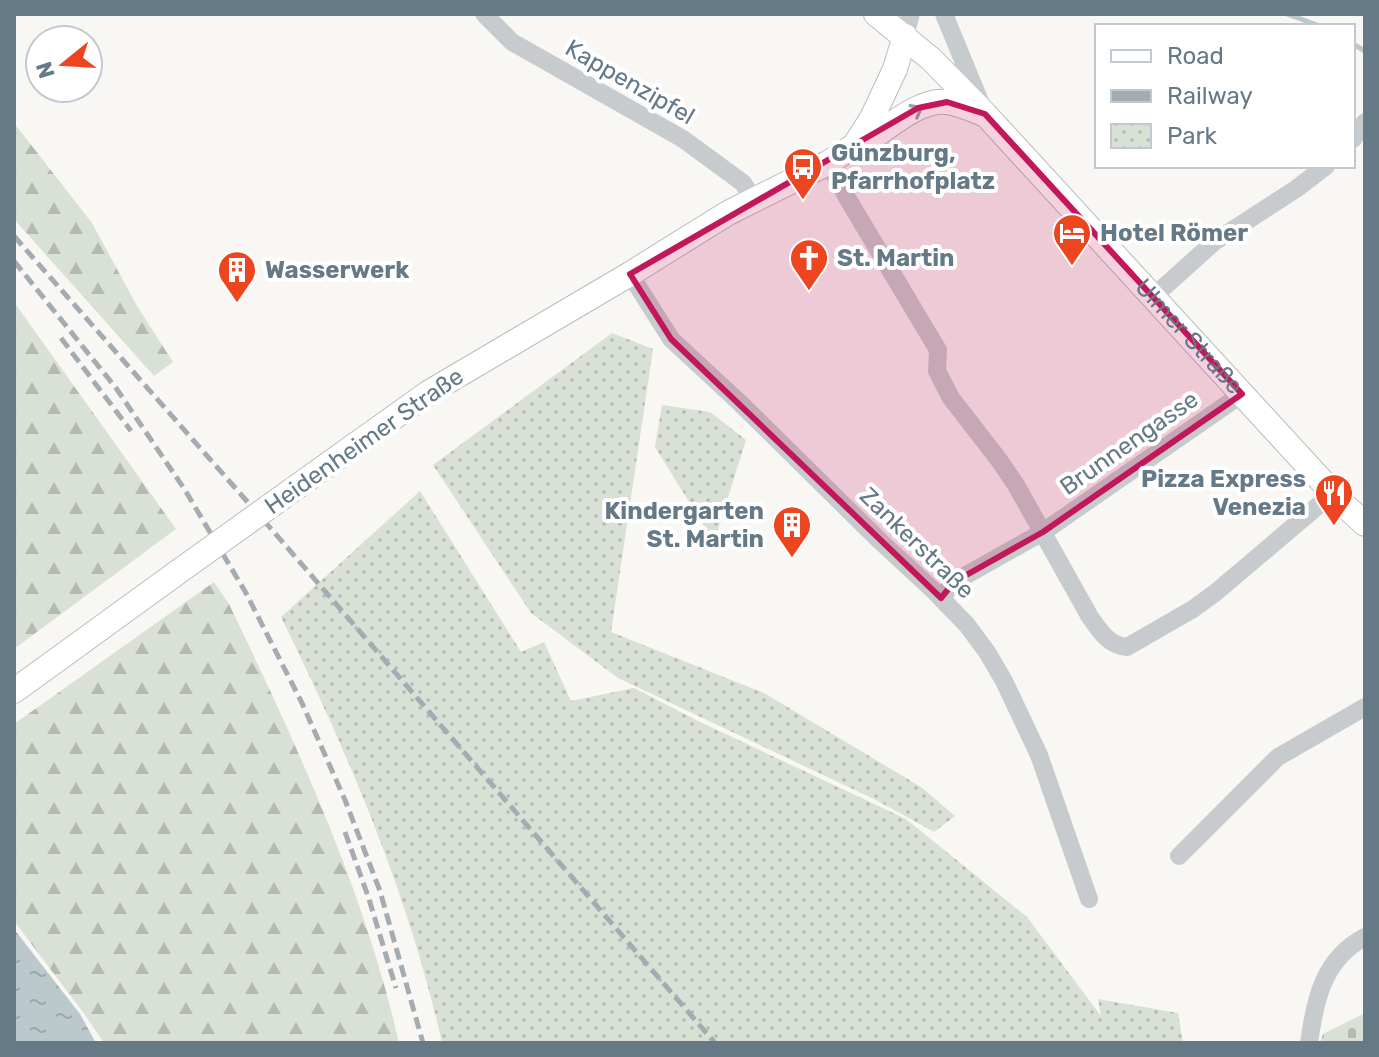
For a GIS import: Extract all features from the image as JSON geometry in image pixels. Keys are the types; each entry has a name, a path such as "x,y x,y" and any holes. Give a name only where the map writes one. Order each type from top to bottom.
{"main road":[{"name":"Ulmer Straße","path":"876,14 908,25 931,59 1365,524"},
{"path":"855,145 872,118 895,69 908,25"},
{"name":"Heidenheimer Straße","path":"14,691 428,393 728,213 866,142 918,108 947,102 985,114"}],"street":[{"name":"Kappenzipfel","path":"484,14 512,42 675,135 743,183 753,199"},
{"path":"944,14 985,114"},
{"path":"828,163 938,350 937,371 951,398 999,460 1090,617 1110,642 1127,647 1193,609 1333,493"},
{"path":"1153,297 1214,242 1323,168"},
{"name":"Zankerstraße","path":"630,274 671,339 941,598 987,652 1039,755 1089,899"},
{"name":"Brunnengasse","path":"941,598 954,582 1043,532 1242,394"},
{"path":"1179,856 1278,757 1365,707"},
{"path":"1309,1043 1319,988 1342,953 1365,937"}],"highlighted area":[{"path":"947,102 985,114 1242,394 1043,532 954,582 941,598 671,339 630,274 918,108"}],"green space":[{"path":"14,123 92,223 137,306 173,362 154,376 14,219"},
{"path":"14,302 176,529 14,649"},
{"path":"612,333 653,349 611,632 764,693 921,787 955,816 934,832 876,800 618,678 531,613 433,465"},
{"path":"662,405 710,412 746,440 714,542 655,447"},
{"path":"420,491 521,652 544,642 571,701 634,688 906,819 1027,917 1101,1016 1098,999 1178,1013 1183,1043 442,1043 412,933 374,826 330,720 281,617"},
{"path":"214,582 229,604 326,819 367,929 399,1043 104,1043 14,921 14,724"},
{"path":"1365,1013 1365,1043 1320,1043 1323,1034"}],"water":[{"path":"14,929 80,1014 96,1043 14,1043"}],"waterway":[{"path":"1287,14 1314,24"},
{"path":"1355,45 1365,51"}],"railway":[{"path":"14,236 715,1043"},
{"path":"14,261 116,388 185,490 246,593 302,703 345,800 380,891 423,1043"},
{"path":"61,338 131,431"},
{"path":"345,832 396,988"}],"place":[{"name":"Günzburg, Pfarrhofplatz","path":"803,201"},
{"name":"Hotel Römer","path":"1072,267"},
{"name":"St. Martin","path":"809,292"},
{"name":"Wasserwerk","path":"237,304"},
{"name":"Pizza Express Venezia","path":"1334,527"},
{"name":"Kindergarten St. Martin","path":"792,559"}]}
